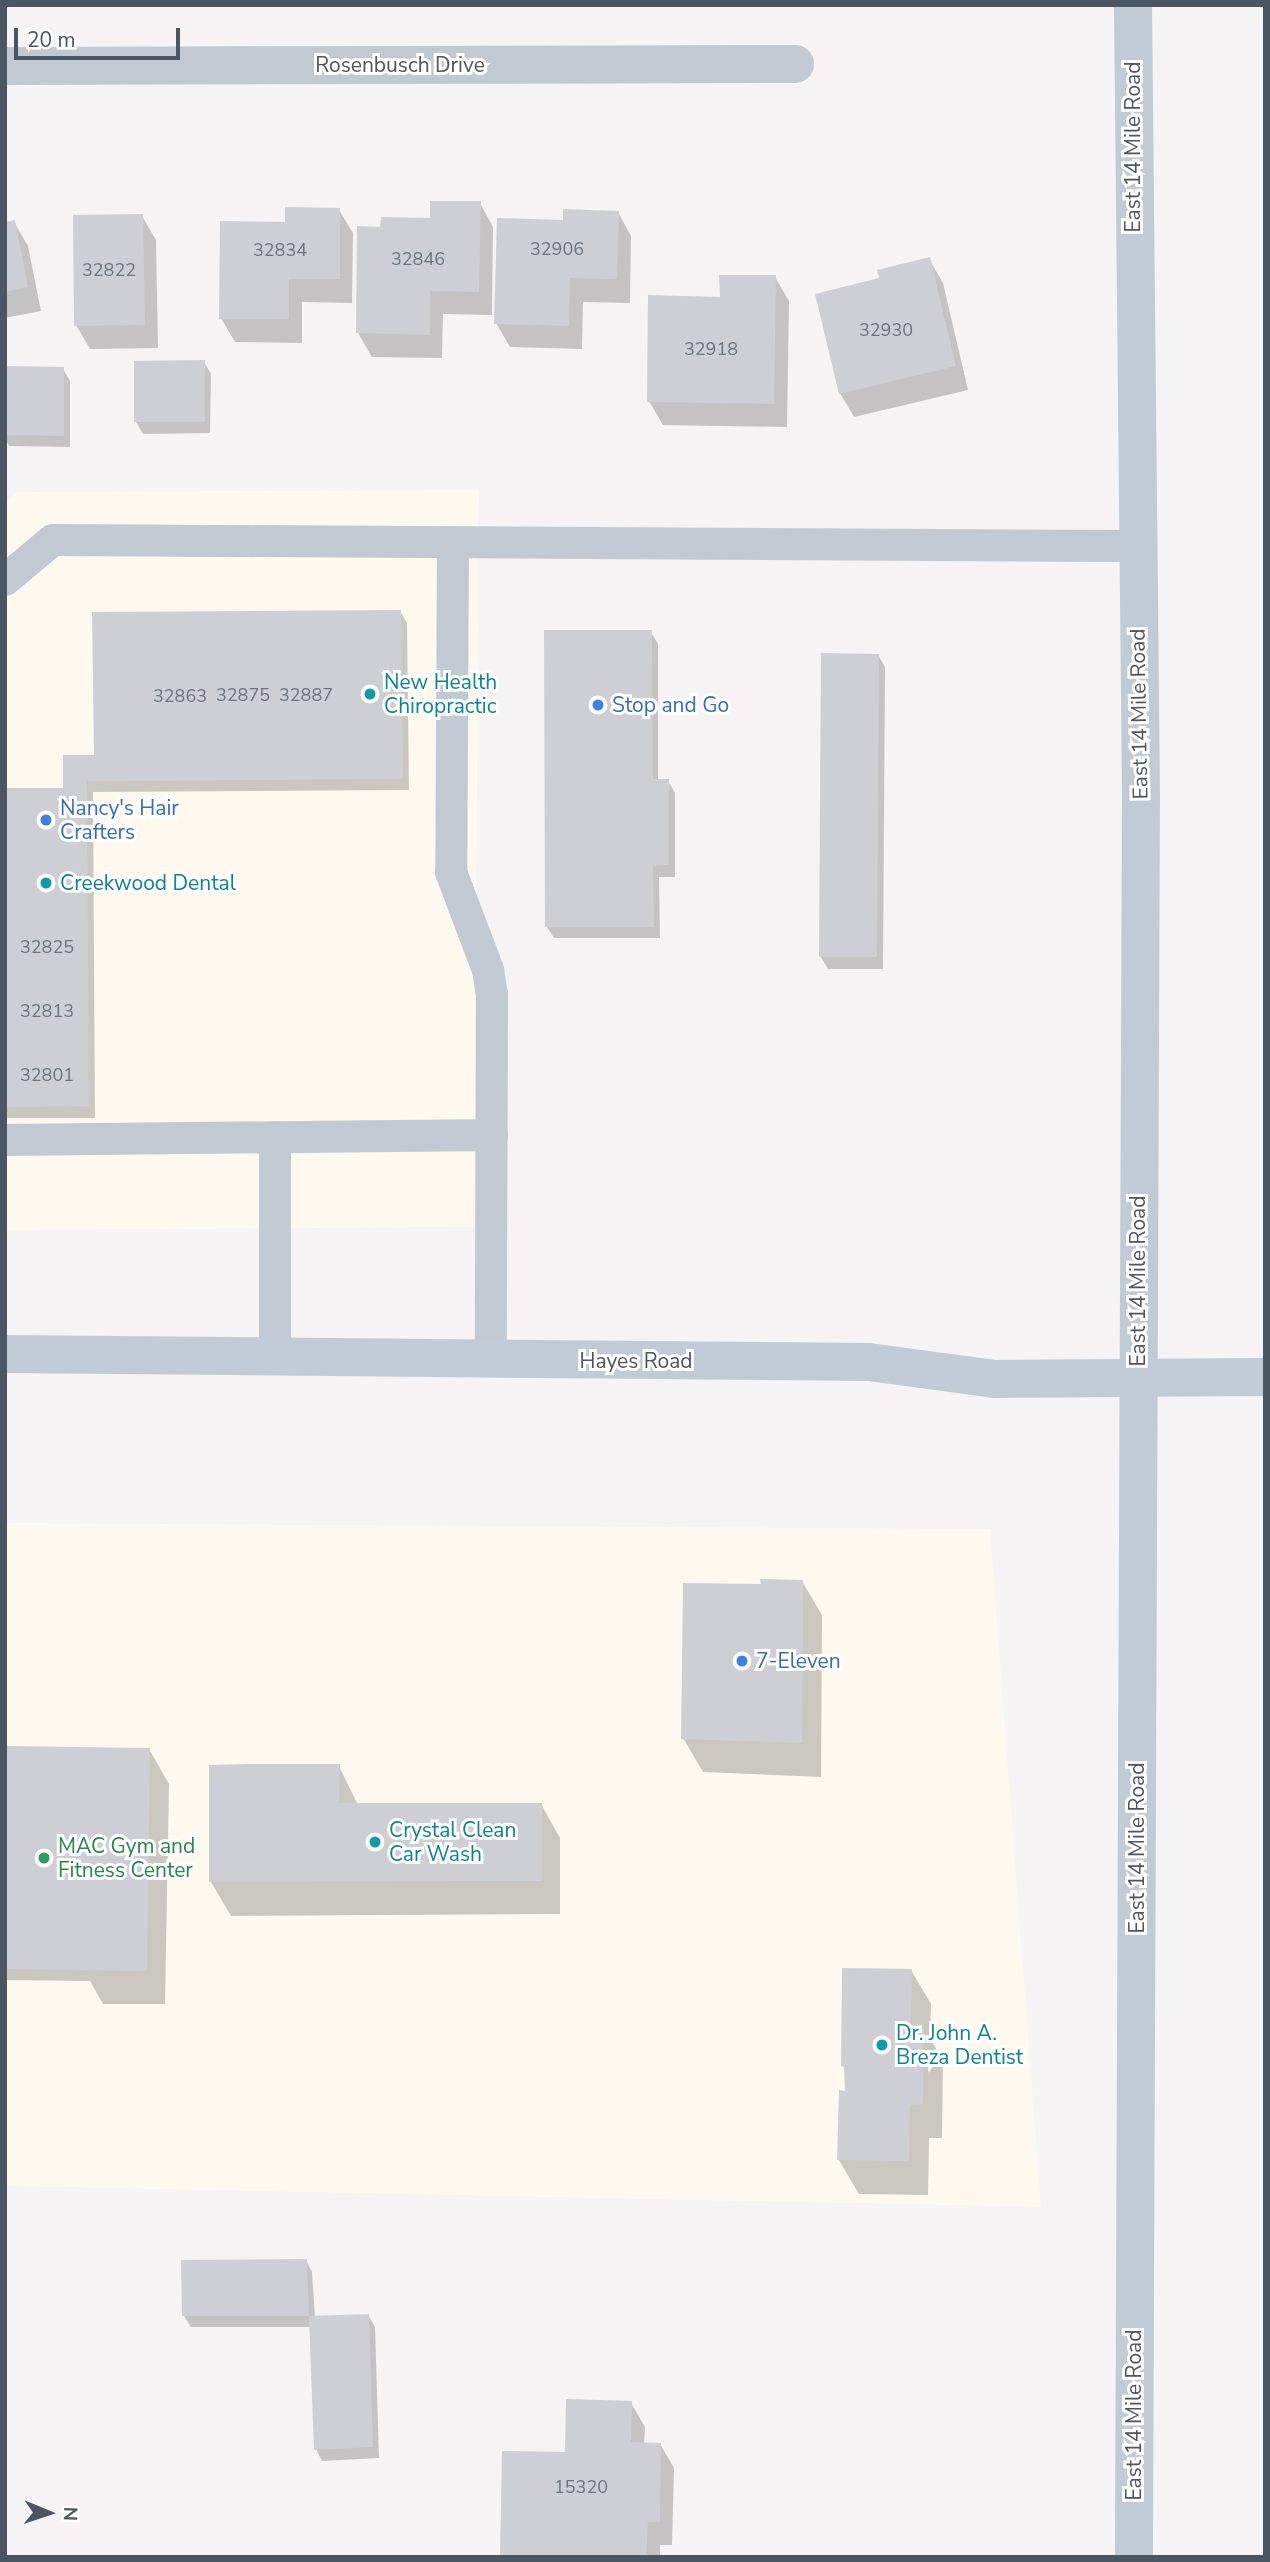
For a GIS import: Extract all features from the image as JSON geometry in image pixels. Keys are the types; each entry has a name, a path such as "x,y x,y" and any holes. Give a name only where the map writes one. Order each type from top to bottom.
{"main road":[{"name":"East 14 Mile Road","path":"1132,5 1136,546 1141,793 1134,2557"},
{"name":"Hayes Road","path":"5,1354 491,1361 869,1362 995,1379 1265,1377"}],"street":[{"name":"Rosenbusch Drive","path":"5,66 795,64"}],"lane":[{"path":"5,580 53,540 1136,546"},
{"path":"453,543 451,872 488,970 492,994 491,1361"},
{"path":"5,1140 492,1135"},
{"path":"275,1137 275,1357"}],"shaded area":[{"path":"479,490 474,1227 5,1230 5,503 17,492"},
{"path":"5,1523 990,1529 1041,2207 5,2186"}],"building":[{"path":"430,201 481,201 479,292 430,291 430,335 356,333 357,226 380,227 381,217 430,218"},
{"path":"285,207 340,208 340,279 289,279 289,319 219,319 220,221 285,222"},
{"path":"563,209 619,211 617,279 570,278 569,326 494,324 497,218 563,220"},
{"path":"143,214 145,325 74,326 73,215"},
{"path":"15,220 28,287 5,292 5,222"},
{"path":"930,257 956,366 839,394 815,294 879,278 877,270"},
{"path":"719,275 776,275 774,404 647,402 648,295 720,297"},
{"path":"205,360 205,422 134,422 134,361"},
{"path":"5,366 64,367 64,436 5,435"},
{"path":"401,610 403,779 87,781 89,1106 5,1107 5,788 63,788 63,755 94,755 92,612"},
{"name":"Stop and Go","path":"544,630 652,630 653,779 669,779 669,865 653,866 654,927 545,927"},
{"path":"821,653 879,654 877,957 819,957"},
{"name":"7-Eleven","path":"760,1579 803,1580 802,1743 681,1739 683,1583 761,1584"},
{"path":"5,1746 150,1748 147,1971 5,1969"},
{"name":"Crystal Clean Car Wash","path":"340,1764 339,1803 542,1803 542,1881 209,1882 209,1765"},
{"name":"Dr. John A. Breza Dentist","path":"842,1968 912,1969 911,2024 924,2024 923,2104 910,2105 909,2161 837,2160 839,2090 845,2091 844,2067 841,2066"},
{"path":"307,2259 309,2316 182,2316 181,2260"},
{"path":"369,2314 373,2447 314,2450 309,2316"},
{"path":"566,2399 632,2401 631,2442 661,2443 660,2522 648,2522 646,2557 500,2557 502,2451 565,2452"}],"place":[{"name":"New Health Chiropractic","path":"370,694"},
{"name":"Stop and Go","path":"598,705"},
{"name":"Nancy's Hair Crafters","path":"46,820"},
{"name":"Creekwood Dental","path":"46,883"},
{"name":"7-Eleven","path":"742,1661"},
{"name":"Crystal Clean Car Wash","path":"375,1842"},
{"name":"MAC Gym and Fitness Center","path":"44,1858"},
{"name":"Dr. John A. Breza Dentist","path":"882,2045"}]}
